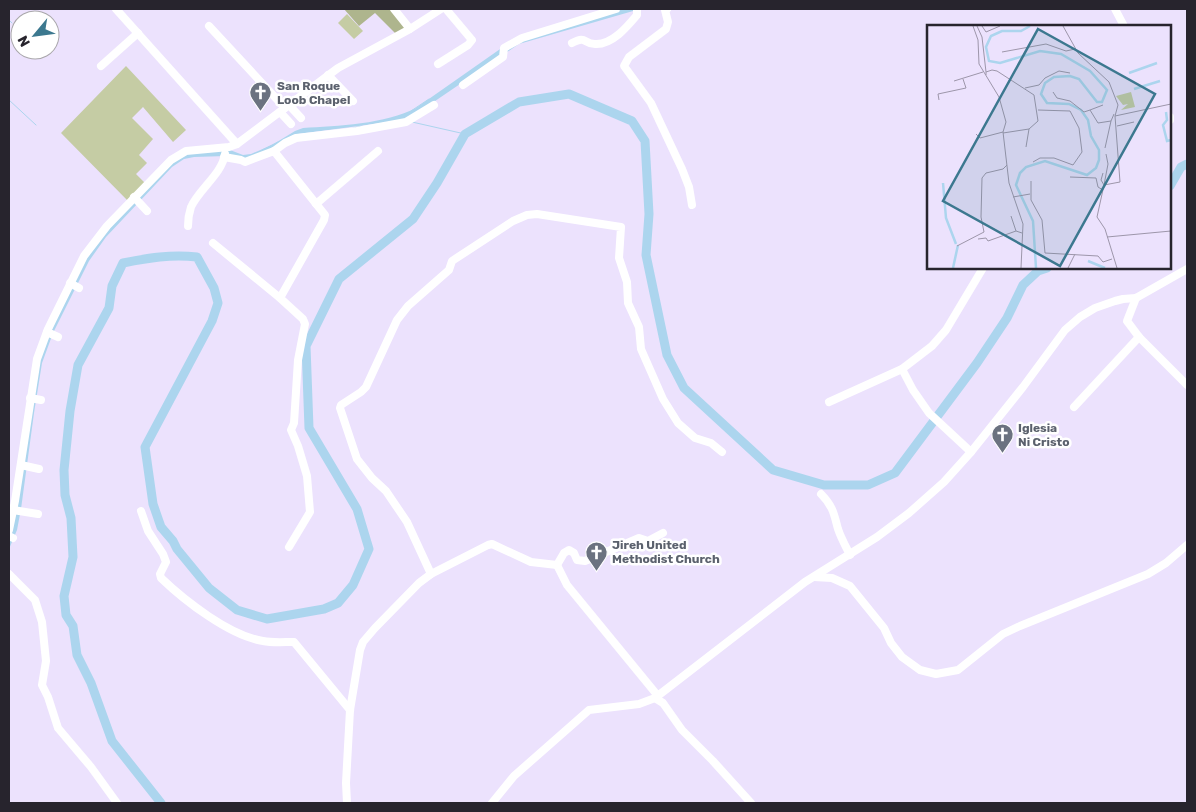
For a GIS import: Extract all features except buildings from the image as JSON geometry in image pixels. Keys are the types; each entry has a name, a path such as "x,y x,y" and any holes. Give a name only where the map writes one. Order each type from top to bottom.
{"street":[{"path":"116,9 237,144"},
{"path":"394,9 410,29"},
{"path":"188,226 192,205 221,166 225,152 328,75 410,29 441,9"},
{"path":"438,64 468,45 472,40 470,35 446,9"},
{"path":"464,85 503,57 504,48 522,38 616,9"},
{"path":"572,43 584,39 592,44 601,44 621,33 637,14 637,9"},
{"path":"667,9 665,10 668,22 666,29 629,56 624,66 651,102 682,169 689,187 692,205"},
{"path":"1115,9 1123,25"},
{"path":"209,26 285,109 301,118"},
{"path":"101,66 138,33"},
{"path":"328,75 353,101"},
{"path":"12,527 17,510 24,466 37,359 52,334 84,256 93,243 136,199 166,164 186,151 225,152 245,162 274,151 296,138 358,131 406,122 434,105"},
{"path":"285,109 291,124"},
{"path":"274,151 325,215 324,220 280,298"},
{"path":"316,204 378,151"},
{"path":"136,199 147,211"},
{"path":"431,574 407,522 386,491 372,478 357,459 341,405 366,387 397,320 408,306 449,270 452,260 492,234 527,215 536,214 621,227 619,258 627,282 628,303 639,327 641,349 663,399 678,423 695,438 711,443 722,452"},
{"path":"213,243 280,298 303,319 305,324 298,360 294,423 291,430 307,476 310,512 289,547"},
{"path":"829,402 902,369 932,346 946,330 982,269"},
{"path":"492,803 514,776 589,710 639,704 656,697 814,577 877,537 909,513 944,482 971,452 1023,387 1065,330 1080,317 1095,308 1123,299 1136,298 1187,269"},
{"path":"1136,298 1126,321 1139,337 1187,385"},
{"path":"1074,407 1139,337"},
{"path":"902,369 929,413 971,452"},
{"path":"31,398 41,400"},
{"path":"24,466 39,469"},
{"path":"821,494 829,502 850,555"},
{"path":"17,510 38,514"},
{"path":"141,511 148,531 166,562 160,574 161,578 203,612 238,634 263,642 294,642 350,710"},
{"path":"557,565 566,551 571,550 579,561 585,561 639,538 648,541 663,533"},
{"path":"347,803 346,783 350,710 363,642 418,583 470,553 492,544 531,562 557,565"},
{"path":"814,577 832,578 850,586 884,628 891,643 902,656 920,670 936,674 958,670 1003,634 1148,574 1166,563 1187,545"},
{"path":"557,565 567,585 656,697 663,703 682,730 751,803"},
{"path":"9,574 35,600 42,622 46,661 42,685 58,728 91,767 117,803"}],"green space":[{"path":"344,9 396,9 411,26 396,34 375,13 359,26"},
{"path":"347,14 363,31 354,39 338,23"},
{"path":"126,66 186,130 173,142 143,107 132,118 153,139 139,155 147,163 136,174 145,183 128,201 61,133"}],"water":[{"path":"619,9 640,9 519,44 416,114 404,120 293,135 274,148 244,159 226,156 194,157 184,159 172,167 106,237 89,261 53,333 42,363 21,509 17,530 9,549 9,537 39,358 80,267 103,234 156,176 184,154 230,150 243,155 251,154 303,128 376,121 404,113 416,108 503,47"}],"waterway":[{"path":"161,803 112,741 91,683 77,655 73,626 66,615 64,596 73,557 71,518 65,495 64,470 70,411 78,365 109,308 112,286 123,263 160,257 197,257 214,288 218,303 212,321 145,447 153,504 161,527 209,588 237,610 267,619 324,609 338,603 353,585 369,549 357,509 309,428 306,346 339,279 413,219 437,183 465,134 519,102 569,94 632,121 645,141 649,214 646,255 667,355 684,388 773,470 824,485 868,485 895,473 977,363 1007,318 1023,285 1038,271 1044,269"},
{"path":"411,111 429,99"},
{"path":"9,100 36,125"},
{"path":"412,122 465,134"},
{"path":"353,128 362,126"},
{"path":"262,150 278,142"},
{"path":"1171,184 1181,167 1187,164"}],"place":[{"name":"San Roque Loob Chapel","path":"261,112"},
{"name":"Iglesia Ni Cristo","path":"1002,454"},
{"name":"Jireh United Methodist Church","path":"596,571"}]}
